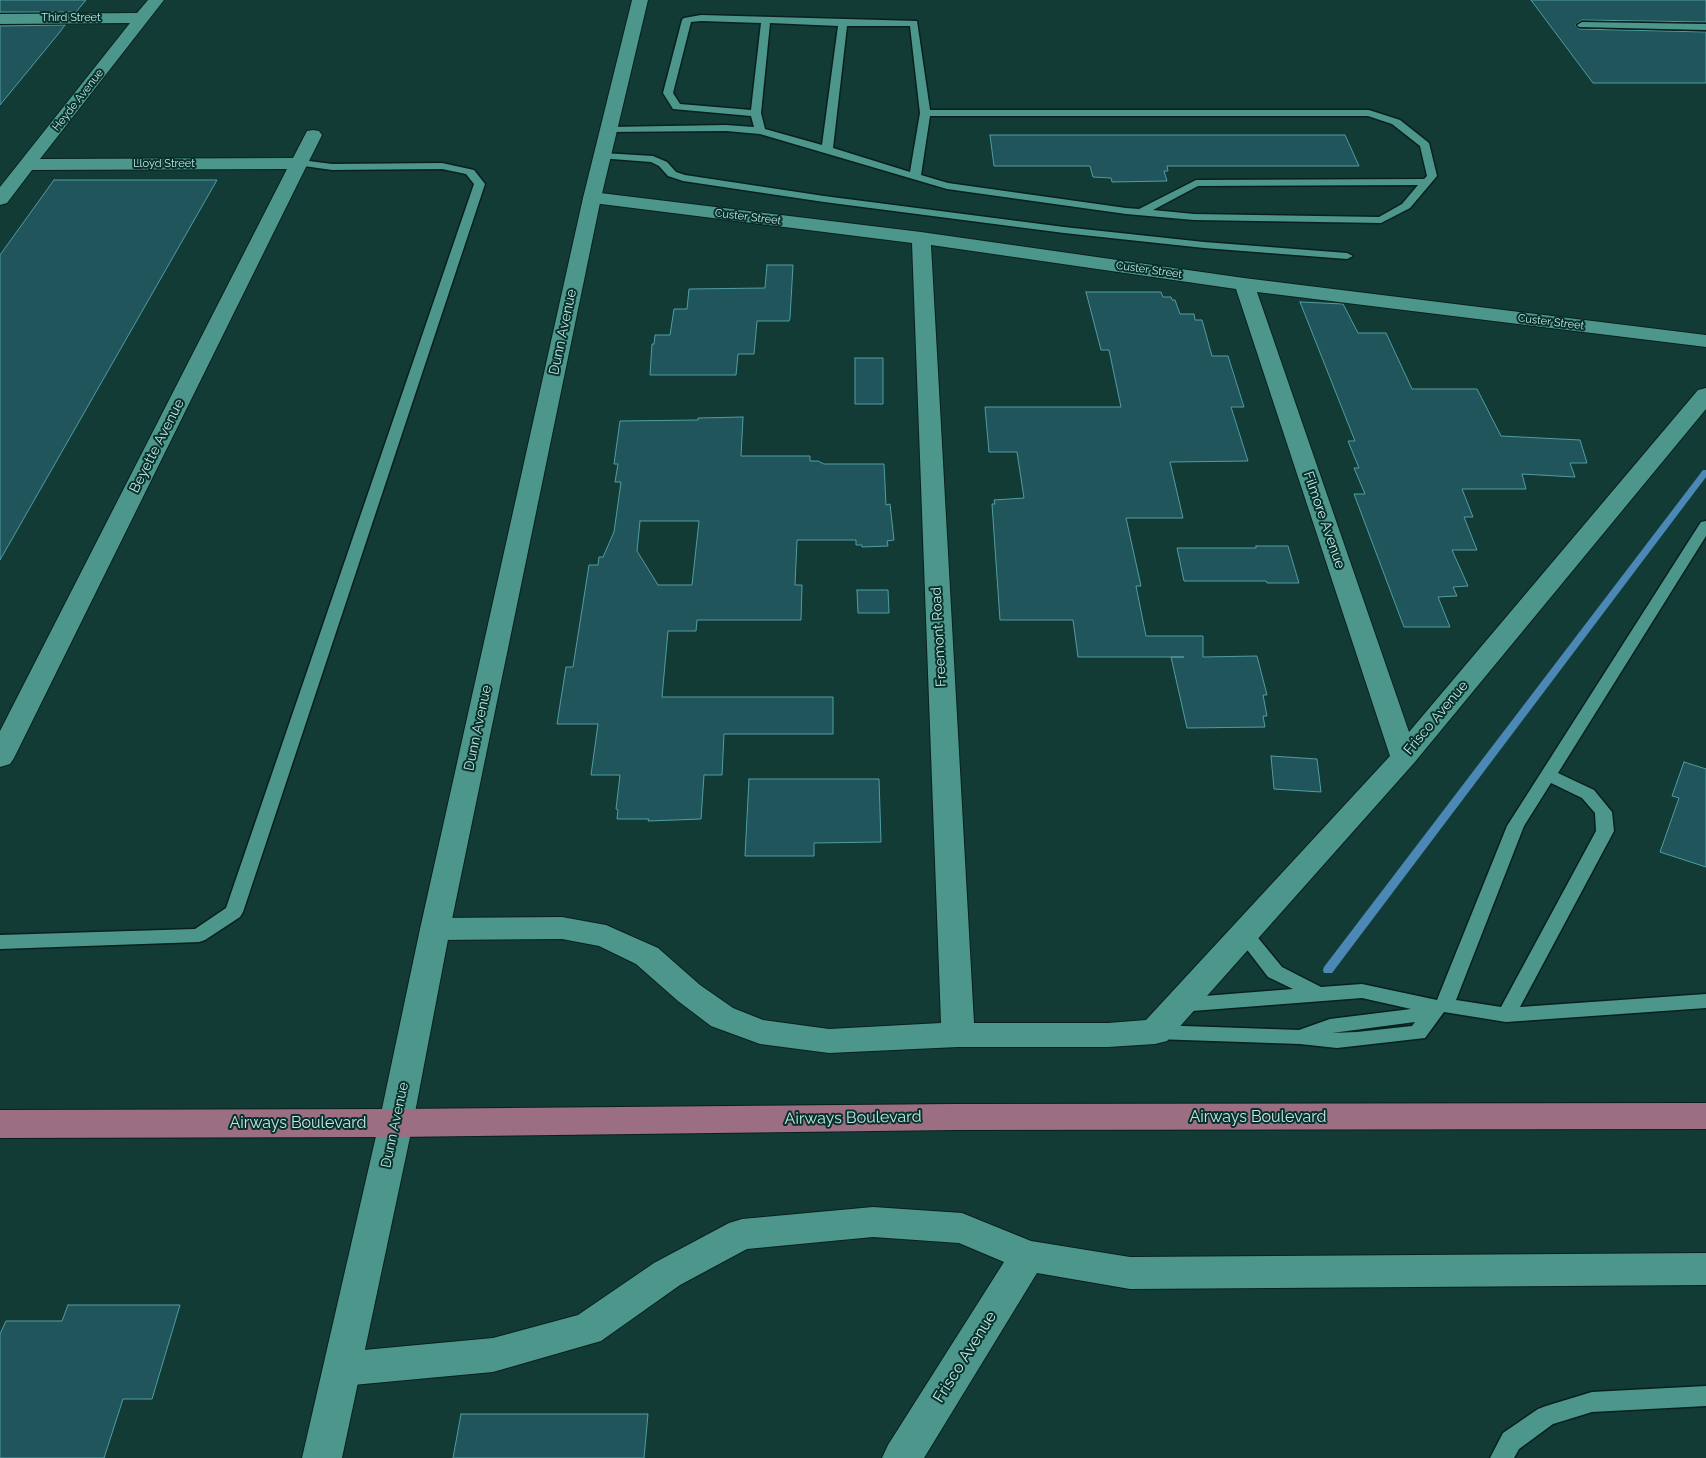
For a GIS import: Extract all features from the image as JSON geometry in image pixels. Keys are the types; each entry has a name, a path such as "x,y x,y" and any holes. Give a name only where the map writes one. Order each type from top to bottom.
{"main road":[{"name":"Airways Boulevard","path":"0,1124 396,1123 954,1117 1706,1116"}],"street":[{"name":"Heyde Avenue","path":"0,199 156,0"},
{"name":"Dunn Avenue","path":"322,1458 396,1123 435,929 592,198 640,0"},
{"name":"Third Street","path":"0,19 142,18"},
{"name":"Beyette Avenue","path":"0,758 301,163 313,135"},
{"name":"Lloyd Street","path":"26,165 301,163"},
{"name":"Custer Street","path":"592,198 920,238 1244,284 1706,341"},
{"name":"Freemont Road","path":"920,238 958,1035"},
{"name":"Filmore Avenue","path":"1244,284 1404,757"},
{"name":"Frisco Avenue","path":"1155,1032 1404,757 1706,395"},
{"path":"435,929 562,928 606,936 647,956 689,993 722,1017 760,1032 829,1040 958,1035 1108,1035 1155,1032"},
{"path":"342,1369 493,1355 588,1329 667,1274 742,1234 873,1222 962,1228 1028,1256 1130,1273 1706,1269"},
{"name":"Frisco Avenue","path":"902,1458 1028,1256"}],"lane":[{"path":"756,113 677,107 668,93 687,20 701,18 843,23 914,23 925,113 915,176"},
{"path":"760,132 756,113 766,20"},
{"path":"827,150 843,23"},
{"path":"1582,25 1706,27"},
{"path":"609,130 726,128 760,132 964,189 1194,217 1381,220 1406,206 1432,176 1426,145 1396,122 1369,113 925,113"},
{"path":"603,156 653,158 663,164 672,174 683,178 824,199 1064,230 1204,245 1347,256"},
{"path":"0,942 199,935 234,912 480,184 470,172 442,166 332,167 301,163"},
{"path":"1141,212 1196,183 1426,182"},
{"path":"1155,1032 1300,1037 1337,1041 1418,1033 1440,1006 1516,826 1706,525"},
{"path":"1506,1015 1605,831 1603,812 1588,794 1548,775"},
{"path":"1244,934 1275,972 1318,994"},
{"path":"1179,1005 1362,991 1440,1006 1506,1015 1706,1001"},
{"path":"1300,1037 1330,1026 1409,1017 1440,1006"},
{"path":"1502,1458 1511,1441 1546,1416 1583,1404 1610,1400 1706,1396"}],"building":[{"path":"0,0 86,0 76,12 0,12"},
{"path":"1531,0 1706,0 1706,22 1582,20 1575,25 1579,29 1706,32 1706,83 1593,83"},
{"path":"65,25 59,33 0,105 0,26"},
{"path":"990,135 1345,135 1359,166 1167,166 1168,171 1164,171 1167,181 1112,182 1111,178 1093,177 1090,166 994,166"},
{"path":"54,180 217,180 0,560 0,255"},
{"path":"767,265 793,265 790,318 789,321 757,321 754,354 738,354 736,375 650,375 652,344 654,344 655,335 670,335 674,309 687,309 689,289 765,288"},
{"path":"1086,292 1161,292 1163,297 1171,297 1172,300 1175,300 1180,314 1194,314 1195,320 1202,320 1212,356 1228,356 1244,407 1231,407 1248,461 1170,462 1183,518 1126,518 1141,586 1136,586 1146,636 1203,636 1203,657 1257,656 1267,695 1263,695 1267,716 1263,716 1265,727 1187,728 1171,657 1078,657 1073,620 1000,620 992,504 995,504 994,500 1024,498 1017,452 989,452 985,407 1121,407 1109,350 1101,350"},
{"path":"1300,302 1343,304 1358,333 1386,333 1412,389 1477,389 1501,436 1580,440 1587,463 1570,463 1575,477 1522,474 1526,489 1462,489 1473,517 1464,517 1477,550 1452,550 1468,586 1453,587 1457,596 1438,597 1450,627 1404,627 1354,494 1365,494 1354,468 1359,468 1348,441 1355,441"},
{"path":"855,358 883,358 883,404 855,404"},
{"path":"743,417 741,456 810,456 810,461 818,461 824,464 884,464 886,505 890,504 894,540 887,541 888,546 862,547 862,545 856,545 856,540 797,540 795,585 802,585 801,620 697,620 696,631 668,631 662,697 833,697 833,734 724,734 722,775 704,775 701,819 648,821 649,819 617,819 618,810 616,809 620,775 591,775 598,724 557,724 566,667 573,667 589,565 598,565 599,557 603,557 614,532 621,482 615,482 618,464 614,464 620,421 698,420 698,418","holes":["640,521 699,521 692,585 658,585 637,551"]},
{"path":"1256,546 1288,546 1299,583 1184,581 1177,548 1256,548"},
{"path":"857,590 888,590 889,613 858,613"},
{"path":"1271,756 1317,759 1321,792 1274,789"},
{"path":"1684,762 1706,769 1706,867 1660,852 1679,798 1672,796"},
{"path":"749,779 879,779 881,842 814,843 814,856 745,856"},
{"path":"68,1305 180,1305 152,1399 123,1399 104,1458 0,1458 0,1334 6,1321 62,1321"},
{"path":"461,1414 648,1414 644,1458 453,1458"}],"waterway":[{"path":"1328,970 1706,472"}]}
